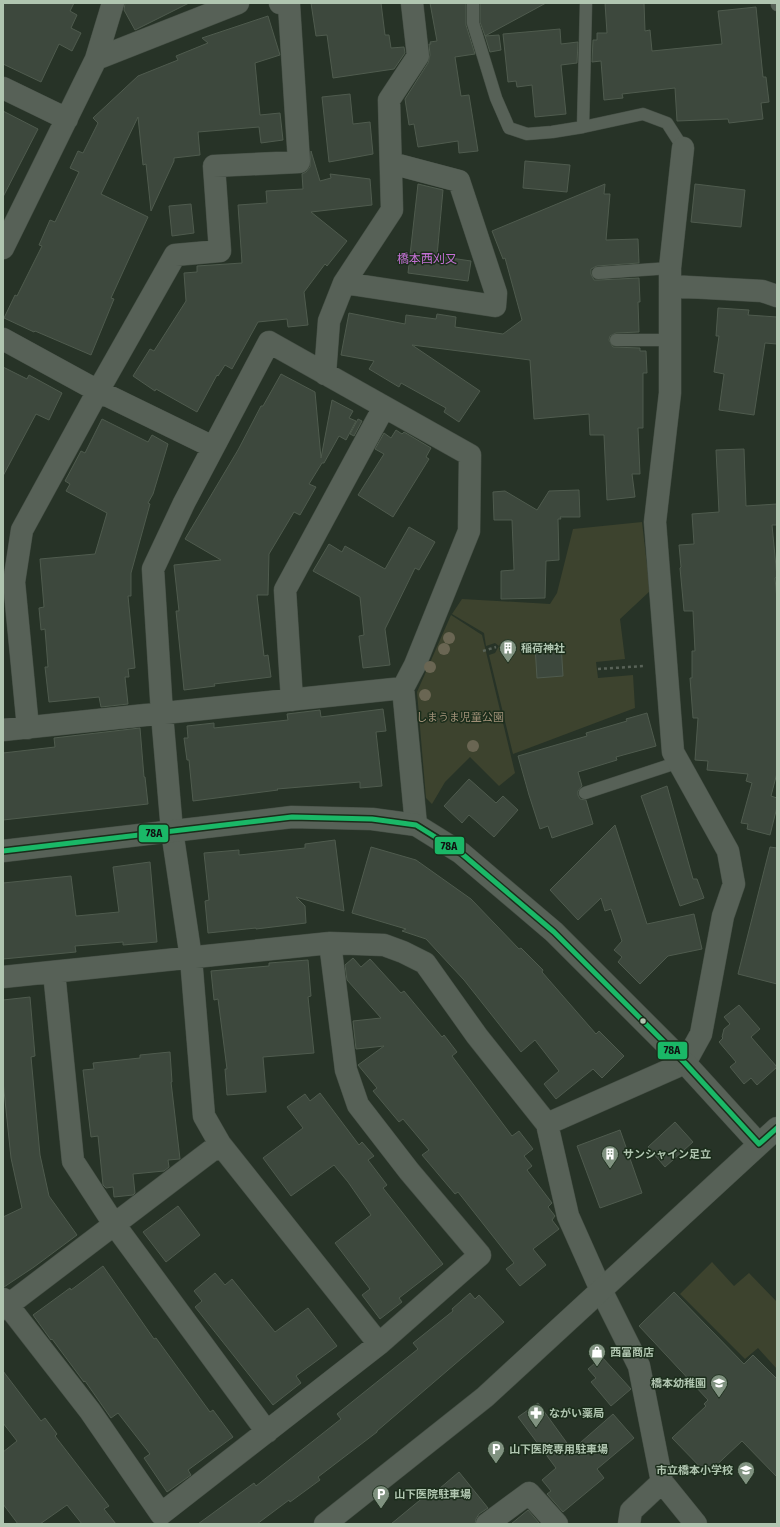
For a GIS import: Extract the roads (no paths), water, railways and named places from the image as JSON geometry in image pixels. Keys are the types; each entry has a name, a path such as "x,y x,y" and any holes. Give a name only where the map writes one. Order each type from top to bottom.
{"street":[{"path":"3,248 96,59 113,3"},
{"path":"96,59 238,3"},
{"path":"28,728 14,582 22,530 175,255 220,251 214,166 299,162 289,6 280,3"},
{"path":"325,374 329,321 344,283 392,210 389,100 418,56 412,3"},
{"path":"3,88 67,119"},
{"path":"547,1124 685,1063 701,1034 723,916 734,884 728,851 673,752 654,522 670,392 670,277 683,148"},
{"path":"344,283 495,306 496,294 459,181 391,163"},
{"path":"670,277 762,291 777,296"},
{"path":"3,339 98,391 213,447"},
{"path":"379,1344 220,1144 204,1116 190,958 172,831 162,714 153,569 184,503 269,342 470,455 469,531 404,688 416,824"},
{"path":"292,700 284,590 384,407"},
{"path":"3,730 404,688"},
{"path":"3,851 292,817 372,819 416,824 462,853 554,932 685,1063 759,1144"},
{"path":"220,1144 4,1304 90,1411 161,1514 379,1344 480,1255 409,1171 358,1105 346,1070 330,942"},
{"path":"3,977 330,942 384,944 426,963 477,1036 547,1124 568,1216 601,1290 639,1366 662,1482 696,1524"},
{"path":"54,972 73,1161 114,1224 267,1432"},
{"path":"334,1521 485,1397 777,1128"},
{"path":"629,1524 631,1511 662,1482"},
{"path":"487,1524 530,1492 557,1524"}],"lane":[{"path":"473,3 473,23 496,98 509,128 527,134 583,127 643,114 667,123 683,148"},
{"path":"583,127 586,3"},
{"path":"598,273 670,277"},
{"path":"616,340 670,340"},
{"path":"585,793 678,762"}],"place":[{"name":"稲荷神社","path":"508,663"},
{"name":"サンシャイン足立","path":"610,1169"},
{"name":"西冨商店","path":"597,1367"},
{"name":"橋本幼稚園","path":"719,1398"},
{"name":"ながい薬局","path":"536,1428"},
{"name":"山下医院専用駐車場","path":"496,1464"},
{"name":"市立橋本小学校","path":"746,1485"},
{"name":"山下医院駐車場","path":"381,1509"}],"district":[{"name":"橋本西刈又","path":"427,259"}],"park label":[{"name":"しまうま児童公園","path":"460,717"}]}
